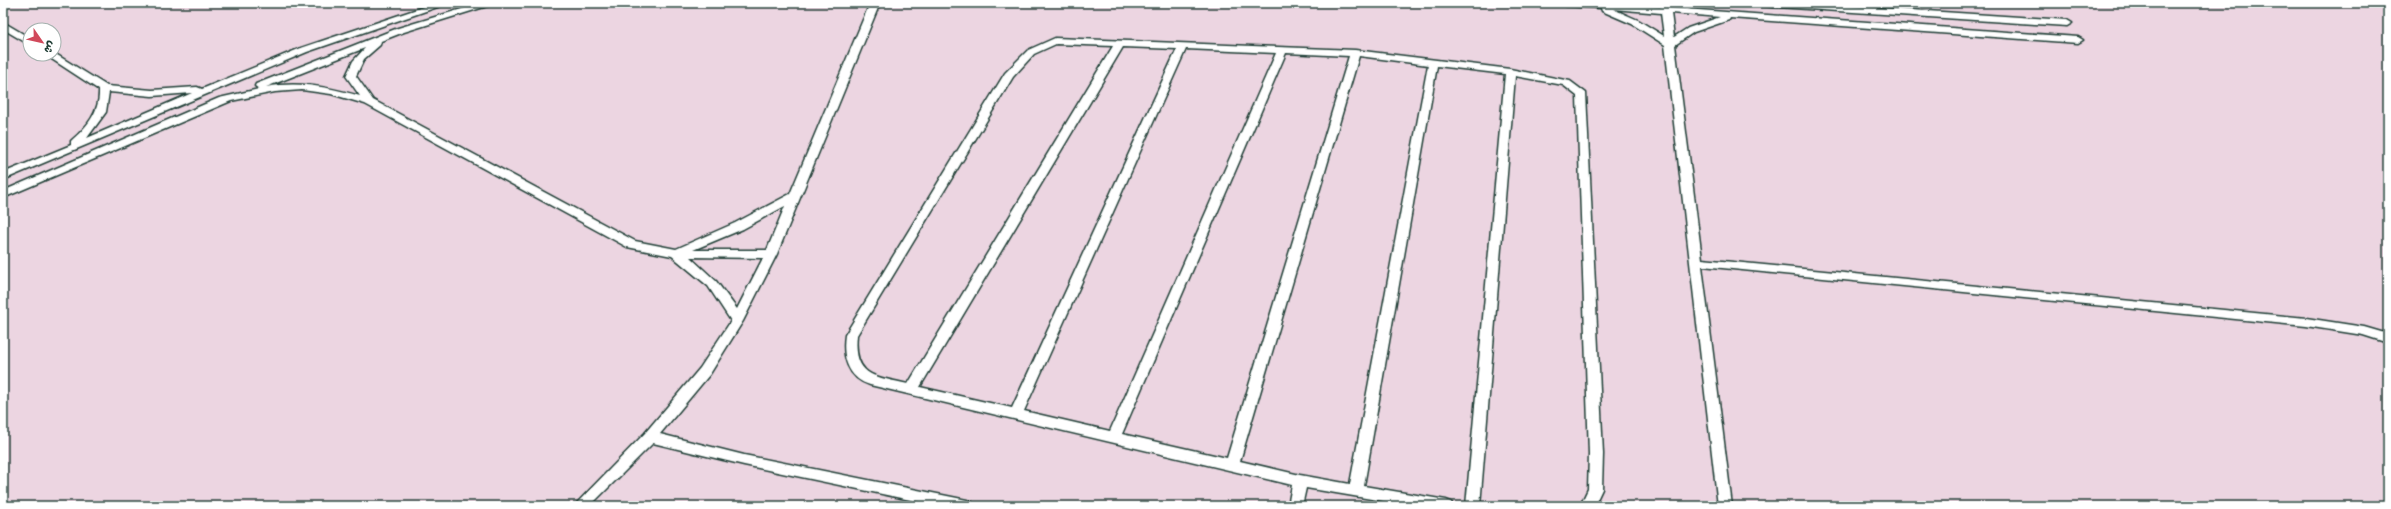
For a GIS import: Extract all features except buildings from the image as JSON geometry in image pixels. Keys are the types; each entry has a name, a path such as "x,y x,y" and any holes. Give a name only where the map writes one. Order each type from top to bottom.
{"lane":[{"path":"3,177 210,88 352,32 444,3"},
{"path":"3,195 223,100 401,30 492,3"},
{"path":"581,506 650,437 705,371 737,321 771,254 876,3"},
{"path":"1566,3 1665,7 1734,16 2078,40"},
{"path":"1760,3 2067,23"},
{"path":"1593,5 1635,22 1670,44"},
{"path":"1665,7 1697,262 1725,506"},
{"path":"1670,44 1704,24 1734,16"},
{"path":"3,25 22,37"},
{"path":"369,102 350,76 355,64 376,44 401,30"},
{"path":"1446,506 1300,481 870,380 853,368 849,355 851,335 1009,75 1032,52 1055,41 1355,53 1510,72 1566,83 1582,96 1596,454 1595,489 1587,506"},
{"path":"912,390 1120,43"},
{"path":"1016,414 1183,46"},
{"path":"1114,437 1282,50"},
{"path":"1232,464 1355,53"},
{"path":"62,62 104,89 152,93 210,88"},
{"path":"1356,490 1433,62"},
{"path":"1473,506 1510,72"},
{"path":"223,100 271,89 294,87 312,88 369,102 631,244 675,254 771,254"},
{"path":"68,149 82,138 99,116 105,97 104,89"},
{"path":"675,254 739,226 795,196"},
{"path":"675,254 706,275 728,302 737,321"},
{"path":"1697,262 2306,322 2364,331 2388,339"},
{"path":"650,437 744,460 967,506"},
{"path":"1295,506 1300,481"}],"shaded area":[{"path":"3,3 2388,3 2388,506 3,506"}]}
